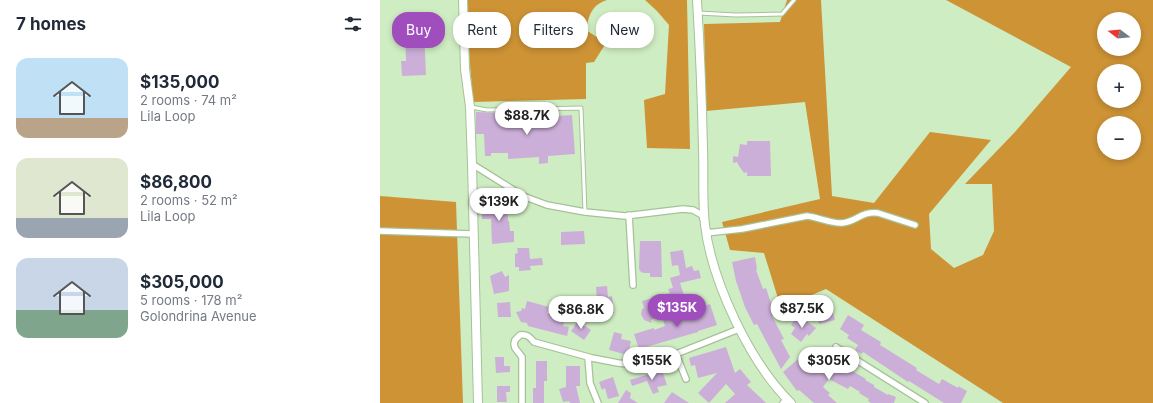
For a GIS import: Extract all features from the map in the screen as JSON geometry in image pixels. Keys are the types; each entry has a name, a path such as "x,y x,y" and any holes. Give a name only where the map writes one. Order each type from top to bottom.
{"main road":[{"path":"464,0 465,69 470,107 472,164 478,403"},
{"path":"697,0 706,233 712,257 728,304 739,329 760,364 787,402"}],"street":[{"path":"472,164 523,196 547,205 585,212 629,215 693,210 702,215 705,224"},
{"path":"706,233 742,229 807,216 816,217 837,224 844,223 865,213 872,212 915,225"},
{"path":"629,215 633,285"},
{"path":"380,231 473,234"},
{"path":"522,403 522,357 515,348 514,344 518,336 526,335 534,342 588,357 636,365 676,354 739,329"},
{"path":"836,347 923,402"},
{"path":"676,354 686,379"},
{"path":"588,357 590,383 598,403"}],"lane":[{"path":"698,13 736,15 782,14 794,0"},
{"path":"470,107 487,110 581,108 585,212"}],"shaded area":[{"path":"465,0 607,0 594,8 588,23 588,12 519,12 519,48 588,48 588,31 596,36 596,48 603,48 594,62 586,63 586,99 473,102 469,48 511,48 511,12 466,12"},
{"path":"645,0 687,0 690,149 647,148 644,100 665,94 669,25"},
{"path":"787,0 821,0 832,196 874,203 930,132 991,140 929,214 931,249 954,268 983,255 994,231 992,184 965,184 1015,132 1071,67 946,0 1153,0 1153,403 1003,403 826,289 781,308 764,253 730,250 722,222 820,199 805,102 706,111 704,24 780,22"},
{"path":"380,196 456,202 463,403 380,403"},
{"path":"688,304 690,308 675,312 674,308"}],"building":[{"path":"406,48 425,48 426,75 402,76 401,61 406,61"},
{"path":"476,112 502,113 502,120 572,115 575,154 548,156 548,163 539,164 539,157 508,159 508,153 491,153 491,156 485,156 484,134 476,134"},
{"path":"747,141 770,141 771,176 747,176 747,172 744,173 737,162 733,163 733,156 738,157 740,144 747,145"},
{"path":"507,202 508,221 510,231 514,231 514,242 492,244 491,219 482,219 482,204"},
{"path":"584,231 585,244 561,245 561,232"},
{"path":"640,241 661,241 662,277 650,277 650,273 641,272 639,269"},
{"path":"517,248 529,248 530,259 542,258 543,265 530,266 531,270 519,271 519,267 515,267 515,254 518,253"},
{"path":"683,250 686,268 692,266 694,271 699,270 701,278 680,283 687,304 674,308 673,305 661,310 663,315 651,320 652,323 644,320 641,314 642,309 644,308 642,301 670,293 668,289 673,288 670,278 680,275 678,265 672,266 670,252"},
{"path":"755,257 756,270 763,289 766,288 777,314 772,316 784,339 781,340 790,357 781,369 757,324 754,325 745,307 736,281 732,262"},
{"path":"502,271 505,277 509,275 509,291 494,294 490,276"},
{"path":"607,286 608,297 612,296 614,313 598,314 596,287"},
{"path":"527,301 549,307 547,313 565,318 563,326 569,327 567,336 528,326 527,323 521,322 516,312 521,311 522,308 525,309"},
{"path":"510,302 511,317 498,317 497,303"},
{"path":"830,302 835,320 819,324 814,307"},
{"path":"710,304 717,325 639,349 634,334 665,326 663,320 673,317 674,321 697,315 695,309"},
{"path":"798,315 816,328 809,336 807,334 801,342 791,334 795,328 791,325"},
{"path":"848,315 864,325 861,330 881,342 880,345 917,368 916,370 939,384 942,379 967,391 961,403 944,403 909,381 908,382 863,352 862,354 855,350 858,345 847,338 849,335 840,329"},
{"path":"578,321 591,330 584,340 571,331"},
{"path":"614,332 622,334 621,339 631,341 628,355 609,350"},
{"path":"726,347 735,373 740,369 751,382 747,385 766,403 725,403 735,394 726,384 709,403 698,393 717,373 698,378 695,365 691,366 689,358"},
{"path":"812,347 817,353 814,355 825,367 828,362 847,374 849,369 866,379 865,380 874,385 874,387 888,395 896,397 894,403 871,403 868,401 869,399 850,386 848,389 829,379 823,387 830,393 828,395 837,403 814,403 799,390 797,391 783,372"},
{"path":"495,357 504,357 504,366 510,366 510,372 496,373"},
{"path":"536,361 547,361 547,381 544,381 544,403 533,403 533,388 536,388"},
{"path":"566,366 580,366 580,386 576,386 580,403 570,403 569,401 563,402 559,389 566,387"},
{"path":"662,370 667,385 657,387 659,392 653,394 647,381 632,386 630,380"},
{"path":"613,377 619,396 608,399 605,388 602,390 599,382"},
{"path":"497,386 510,386 510,392 506,392 507,402 497,402"},
{"path":"626,390 631,393 630,398 638,403 618,403"},
{"path":"672,392 689,403 664,403"}]}
